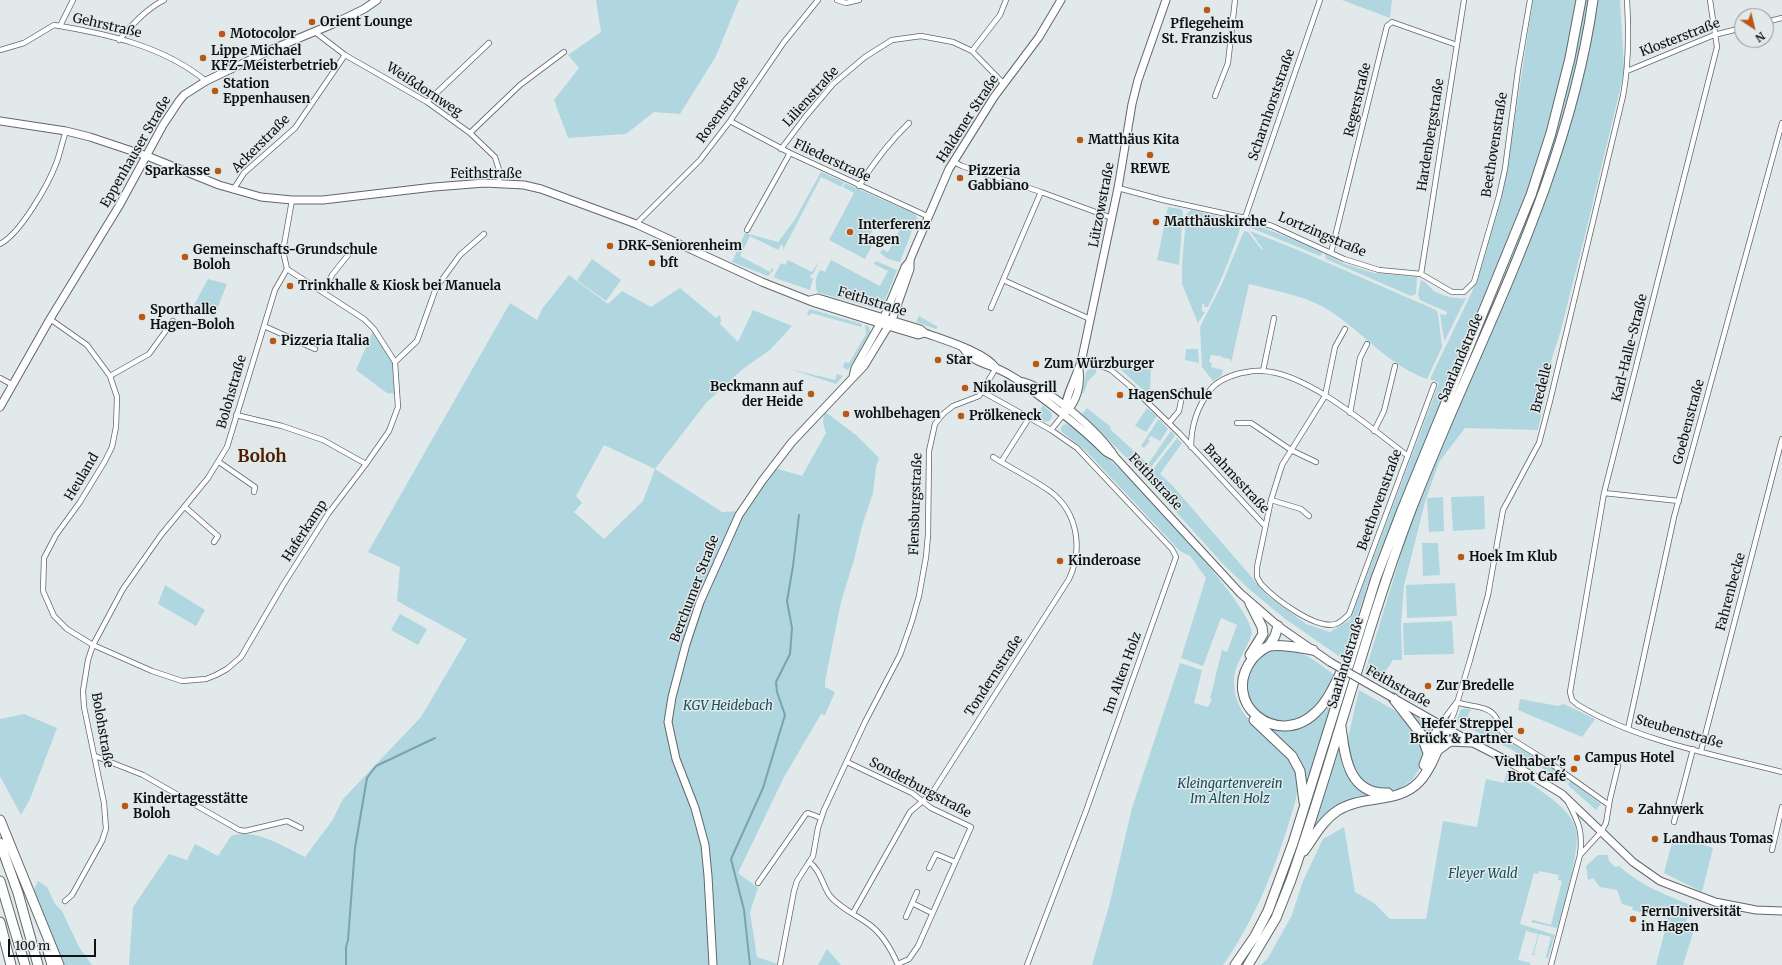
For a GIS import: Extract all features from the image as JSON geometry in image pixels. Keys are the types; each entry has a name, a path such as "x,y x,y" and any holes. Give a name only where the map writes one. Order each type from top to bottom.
{"highway":[{"name":"Saarlandstraße","path":"1353,650 1376,578 1402,510 1531,195 1551,133 1570,58 1581,0"},
{"name":"Saarlandstraße","path":"1297,862 1385,582 1411,511 1480,343 1514,268 1542,197 1576,83 1593,0"},
{"path":"1250,603 1262,627 1263,634"},
{"path":"1269,646 1275,636 1278,626"},
{"path":"1278,626 1263,634 1241,672 1239,684 1242,700 1251,717 1292,756 1300,771 1304,807"},
{"path":"1313,650 1291,646 1269,646 1261,650 1248,665 1244,673 1242,693 1245,701 1258,718 1266,722 1286,726 1297,724 1317,712 1333,687 1353,650"},
{"path":"1235,965 1255,936 1268,911 1304,807 1353,650"},
{"path":"1393,698 1421,734 1431,754"},
{"path":"1341,724 1348,768 1358,782 1368,790 1375,792 1393,792 1408,785 1419,775 1431,754 1445,743 1450,741 1471,742"},
{"path":"1248,965 1276,918 1297,862 1324,822 1336,811 1358,802 1393,797 1406,792 1420,782 1443,726"},
{"path":"0,820 59,965"},
{"path":"0,842 18,893 38,965"},
{"path":"0,881 25,965"},
{"path":"39,916 52,965"},
{"path":"0,922 11,965"}],"main road":[{"name":"Eppenhauser Straße","path":"0,407 50,319 119,206 163,125 179,101 189,92 206,81 275,48 315,32 364,9 377,0"},
{"name":"Haldener Straße","path":"887,322 910,269 910,260 927,216 954,162 994,97 1039,37 1061,0"},
{"name":"Lützowstraße","path":"1066,410 1074,403 1078,389 1079,370 1112,218 1134,97 1166,0"},
{"name":"Feithstraße","path":"0,121 66,131 147,156 233,190 261,197 292,200 323,200 434,187 499,184 541,189 636,224 762,282 815,303 887,322 918,335 925,333 970,350 991,362 996,368 1066,410 1109,448 1115,457 1229,583 1278,626 1330,662 1471,742 1520,767 1564,796 1646,873 1676,888 1701,898 1735,907 1782,911"},
{"name":"Berchumer Straße","path":"713,965 706,856 697,814 680,773 673,749 668,722 672,697 695,617 738,515 792,442 864,366 887,322"}],"street":[{"path":"60,26 73,0"},
{"path":"119,40 154,2 164,0"},
{"name":"Rosenstraße","path":"636,224 682,179 730,121 784,42 818,0"},
{"path":"837,0 846,3 859,0"},
{"path":"972,51 1000,15 1006,0"},
{"path":"1215,96 1228,63 1235,0"},
{"name":"Scharnhorststraße","path":"1245,218 1320,0"},
{"name":"Hardenbergstraße","path":"1421,274 1464,0"},
{"name":"Beethovenstraße","path":"1468,290 1474,282 1499,196 1530,0"},
{"name":"Bredelle","path":"1443,726 1457,702 1488,595 1503,510 1539,443 1618,117 1627,71 1629,33 1627,0"},
{"name":"Karl-Halle-Straße","path":"1575,703 1570,697 1570,692 1604,493 1716,47 1710,0"},
{"name":"Regerstraße","path":"1331,253 1388,26 1392,22 1457,45"},
{"name":"Gehrstraße","path":"0,50 24,43 50,26 60,26 146,47 161,53 206,81"},
{"name":"Klosterstraße","path":"1627,71 1714,35 1734,30"},
{"name":"Weißdornweg","path":"315,32 345,55 427,102 470,133 495,157 499,170 499,184"},
{"name":"Lilienstraße","path":"781,149 833,84 866,57 892,40 921,36 953,42 972,51 1004,84"},
{"path":"427,102 489,43"},
{"path":"470,133 520,85 564,52"},
{"name":"Ackerstraße","path":"233,190 244,173 256,161 295,128 345,55"},
{"name":"Fliederstraße","path":"730,121 781,149 927,216"},
{"name":"Goebenstraße","path":"1628,729 1679,500 1782,122"},
{"path":"859,186 878,156 895,136 909,123"},
{"path":"0,244 13,234 41,193 56,164 66,131"},
{"path":"747,230 790,153"},
{"path":"954,162 1112,218"},
{"name":"Lortzingstraße","path":"1118,188 1162,200 1245,218 1272,226 1344,259 1379,270 1421,274 1452,292 1459,293 1468,290"},
{"path":"991,308 1041,192"},
{"path":"287,269 283,251 292,200"},
{"path":"394,362 417,341 437,286 460,256 484,234"},
{"path":"324,292 332,275 348,254"},
{"name":"Haferkamp","path":"93,645 152,671 182,681 206,679 227,669 241,657 282,586 328,514 390,431 398,407 394,362 374,329 364,319 287,269"},
{"name":"Bolohstraße","path":"65,902 72,896 102,841 106,829 104,803 84,707 83,691 87,664 93,645 123,589 161,535 185,507 219,462 227,447 275,290 287,269"},
{"path":"1004,280 1090,319"},
{"path":"1263,371 1274,318"},
{"name":"Heuland","path":"50,319 87,345 110,376 118,397 116,427 112,447 80,502 56,535 44,558 43,591 54,616 67,629 93,645"},
{"path":"110,376 149,354 173,321"},
{"path":"264,326 315,349"},
{"path":"1265,526 1271,500 1282,466 1325,396 1335,347 1345,329"},
{"path":"1350,413 1360,358 1367,344"},
{"name":"Brahmsstraße","path":"1082,358 1111,370 1169,423 1265,526"},
{"path":"1374,431 1384,411 1395,366"},
{"path":"983,392 996,368"},
{"name":"Brahmsstraße","path":"1191,446 1191,435 1201,402 1214,385 1230,376 1263,371 1287,376 1310,386 1350,413 1408,456"},
{"path":"0,378 13,385"},
{"name":"Beethovenstraße","path":"1265,526 1257,567 1257,577 1261,584 1302,616 1322,624 1335,624 1342,621 1349,614 1354,604 1434,385"},
{"path":"1169,423 1182,404 1184,391"},
{"name":"Im Alten Holz","path":"983,392 1051,430 1083,453 1172,549 1176,557 1086,811 1028,965"},
{"name":"Flensburgstraße","path":"780,965 797,881 813,856 821,818 846,762 900,654 919,596 928,535 929,452 935,424 947,410 963,401 979,396 983,392"},
{"path":"1051,430 1066,410"},
{"path":"236,415 282,426 323,440 366,464"},
{"path":"1001,462 1030,418"},
{"path":"1237,423 1251,423 1291,450 1316,462"},
{"name":"Fahrenbecke","path":"1701,751 1782,439"},
{"name":"Tondernstraße","path":"853,913 910,812 932,793 1069,579 1076,556 1077,544 1070,514 1051,493 993,457"},
{"path":"219,462 255,488"},
{"path":"1604,493 1679,500"},
{"path":"1271,500 1301,509 1310,516"},
{"path":"185,507 219,534 214,542"},
{"path":"1457,702 1489,711 1496,716 1500,730 1504,735 1550,763 1609,805"},
{"name":"Bredelle","path":"1443,726 1457,702"},
{"name":"Steubenstraße","path":"1575,703 1605,720 1628,729 1693,749 1782,772"},
{"path":"1674,822 1693,749"},
{"path":"95,756 143,775 239,830 245,831 287,821 301,828"},
{"name":"Sonderburgstraße","path":"846,762 912,793 931,808 971,827 912,956 910,959 898,965"},
{"path":"1580,855 1601,832 1606,822 1618,766"},
{"path":"1551,965 1580,855 1581,830 1564,796"},
{"path":"1772,850 1782,807"},
{"path":"758,883 806,814 808,813 821,818"},
{"path":"929,868 936,854 955,862"},
{"path":"809,862 816,867 830,895 844,908 872,926 891,950 898,965"},
{"path":"906,918 917,892"},
{"path":"912,903 932,913"}],"green space":[{"path":"596,0 739,0 716,56 680,114 654,112 626,134 568,138 554,100 579,68 568,55 601,32"},
{"path":"1342,0 1392,0 1390,18"},
{"path":"1533,0 1577,0 1571,41 1540,161 1374,566 1343,659 1284,618 1249,589 1223,564 1131,462 1082,414 1087,408 1111,427 1110,429 1148,464 1171,431 1175,436 1151,467 1154,468 1177,438 1182,443 1160,474 1172,485 1268,596 1306,624 1330,632 1350,620 1439,383 1430,379 1472,292 1501,196 1507,170"},
{"path":"1584,0 1589,0 1574,79 1566,109 1534,209 1474,350 1472,349 1511,259 1552,145 1567,87"},
{"path":"1597,0 1620,0 1624,67 1622,81 1586,231 1560,333 1551,361 1552,363 1538,430 1465,428 1439,462 1425,502 1404,586 1401,624 1402,660 1393,660 1379,681 1365,672 1415,509 1450,423 1541,211 1573,114"},
{"path":"821,172 844,182 842,187 821,177 783,250 783,246 781,245 778,250 750,236 740,256 770,272 772,268 774,269 768,276 732,262 745,233 778,242 794,221"},
{"path":"845,183 915,214 917,218 900,262 888,259 880,253 882,249 888,252 899,231 878,220 867,241 873,244 865,259 829,240 854,193 843,187"},
{"path":"1168,207 1181,209 1183,212 1179,265 1157,260"},
{"path":"1191,210 1242,222 1223,276 1208,307 1204,307 1204,304 1202,304 1202,311 1205,312 1198,323 1182,284 1186,217 1187,213"},
{"path":"1247,222 1298,241 1323,253 1320,256 1249,227"},
{"path":"1244,231 1248,232 1262,250 1263,249 1250,231 1298,250 1436,310 1438,314 1442,347 1427,379 1400,366 1342,320 1321,306 1291,294 1249,284 1231,363 1230,359 1221,357 1221,355 1211,355 1209,362 1212,363 1211,367 1223,370 1222,375 1213,381 1202,367 1200,327 1221,286"},
{"path":"1325,254 1345,264 1374,273 1417,277 1416,294 1411,296 1326,259"},
{"path":"592,259 621,280 606,301 577,280"},
{"path":"788,260 812,272 820,260 813,274 811,274 810,278 813,278 810,290 775,278 774,276 781,263 785,265"},
{"path":"831,260 880,286 888,271 874,264 876,261 897,270 882,308 878,309 817,292 816,283 819,272 821,270 825,272"},
{"name":"KGV Heidebach","path":"569,275 608,304 622,291 651,307 680,288 716,318 720,315 720,324 738,342 753,310 792,326 770,350 744,368 706,403 655,469 722,512 745,511 775,468 802,476 826,433 823,423 824,411 856,435 879,458 876,467 873,493 862,526 854,560 841,602 825,681 825,687 835,692 825,715 821,714 784,777 738,873 758,888 750,912 757,957 780,965 129,965 133,907 169,854 187,860 195,844 218,856 231,836 250,834 269,839 305,857 332,821 343,799 421,717 467,639 397,601 400,567 368,552 510,303 537,320 542,309","holes":["604,445 655,469 643,501 604,539 574,512 582,503 576,496"]},
{"path":"208,279 227,284 214,317 193,307"},
{"path":"1421,280 1440,294 1454,298 1466,298 1445,340 1440,314 1446,315 1447,312 1420,300 1418,294"},
{"path":"810,309 862,325 861,327 811,313 809,316 807,313"},
{"path":"919,316 938,327 936,329 916,322"},
{"path":"865,325 869,327 870,332 848,370 843,367 845,362 849,363 866,334"},
{"path":"374,329 395,362 397,394 387,393 356,370"},
{"path":"1186,349 1198,349 1199,363 1185,360"},
{"path":"1139,362 1151,363 1150,396 1119,368"},
{"path":"1096,368 1096,373 1088,381 1084,393 1082,393 1086,372 1090,369"},
{"path":"790,369 835,380 837,374 843,376 836,384"},
{"path":"1043,405 1052,414 1052,417 1047,422 1036,418"},
{"path":"1147,408 1157,416 1146,432 1135,426"},
{"path":"1158,420 1160,420 1168,429 1160,441 1151,436 1148,439 1150,441 1144,448 1141,446"},
{"name":"Kleingartenverein Im Alten Holz","path":"1067,424 1109,459 1140,489 1172,523 1228,590 1245,616 1252,633 1236,668 1234,680 1236,696 1241,709 1249,720 1280,748 1289,758 1295,770 1298,784 1296,798 1275,863 1253,915 1234,949 1223,965 1092,965 1109,906 1132,808 1180,663 1202,670 1194,703 1208,707 1212,699 1210,699 1222,650 1227,652 1237,625 1221,618 1203,666 1181,658 1206,578 1190,556 1180,551 1086,451 1062,432 1061,428 1063,425"},
{"path":"1484,496 1485,529 1453,531 1451,497"},
{"path":"1443,497 1444,531 1429,532 1427,498"},
{"path":"1422,543 1438,543 1440,575 1423,576"},
{"path":"1455,583 1457,616 1407,618 1406,585"},
{"path":"165,585 205,610 196,626 158,604"},
{"path":"400,614 427,629 418,645 391,630"},
{"path":"1452,621 1454,654 1404,655 1403,623"},
{"path":"1289,649 1314,660 1335,676 1322,698 1311,711 1296,720 1288,722 1274,721 1261,717 1244,692 1252,661 1269,650"},
{"path":"1338,687 1306,789 1293,751 1270,729 1289,730 1303,725"},
{"path":"1359,690 1394,710 1415,728 1424,753 1422,765 1412,780 1399,789 1385,791 1371,788 1354,772 1347,742"},
{"path":"1520,699 1558,706 1564,704 1595,719 1582,737 1518,710"},
{"path":"1461,709 1471,709 1465,721 1488,729 1496,728 1500,735 1495,741 1456,722"},
{"path":"1406,711 1434,726 1428,742"},
{"path":"24,714 57,728 30,799 21,815 0,776 0,719"},
{"path":"1501,736 1569,779 1566,783 1518,753 1497,742"},
{"path":"1340,739 1343,759 1348,773 1374,796 1358,798 1310,836"},
{"name":"Fleyer Wald","path":"1507,770 1536,787 1556,803 1572,820 1576,829 1577,838 1574,863 1557,928 1531,922 1533,920 1551,925 1562,881 1558,880 1559,875 1539,871 1538,874 1534,873 1520,924 1555,935 1548,958 1543,957 1546,957 1551,937 1539,934 1534,953 1536,955 1531,954 1533,953 1538,934 1526,931 1518,960 1531,963 1530,965 1261,965 1268,958 1292,915 1303,881 1323,839 1344,827 1355,892 1374,903 1390,919 1426,919 1443,821 1477,827 1486,779 1504,783"},
{"path":"1570,781 1601,804 1596,810 1570,787 1568,784"},
{"path":"1674,835 1713,848 1702,892 1664,873"},
{"path":"1598,855 1608,855 1609,861 1615,867 1619,866 1635,879 1644,884 1691,905 1685,926 1694,930 1683,965 1656,965 1668,919 1632,910 1633,907 1622,904 1617,890 1600,887 1593,878 1588,880 1586,866"},
{"path":"38,881 47,887 55,904 62,911 79,947 92,965 64,965 48,932 34,889"},
{"path":"827,949 841,965 818,965"}],"waterway":[{"path":"750,965 744,910 731,859 763,788 785,715 777,692 776,682 790,654 792,628 787,601 799,515"},
{"path":"346,965 346,947 348,940 355,848 367,778 376,766 435,738"}],"place":[{"name":"Pflegeheim St. Franziskus","path":"1207,10"},
{"name":"Orient Lounge","path":"312,22"},
{"name":"Motocolor","path":"222,34"},
{"name":"Lippe Michael KFZ-Meisterbetrieb","path":"203,58"},
{"name":"Station Eppenhausen","path":"215,91"},
{"name":"Matthäus Kita","path":"1080,140"},
{"name":"REWE","path":"1150,155"},
{"name":"Sparkasse","path":"218,171"},
{"name":"Pizzeria Gabbiano","path":"960,178"},
{"name":"Matthäuskirche","path":"1156,222"},
{"name":"Interferenz Hagen","path":"850,232"},
{"name":"DRK-Seniorenheim","path":"610,246"},
{"name":"Gemeinschafts-Grundschule Boloh","path":"185,257"},
{"name":"bft","path":"652,263"},
{"name":"Trinkhalle & Kiosk bei Manuela","path":"290,286"},
{"name":"Sporthalle Hagen-Boloh","path":"142,317"},
{"name":"Pizzeria Italia","path":"273,341"},
{"name":"Star","path":"938,360"},
{"name":"Zum Würzburger","path":"1036,364"},
{"name":"Nikolausgrill","path":"965,388"},
{"name":"Beckmann auf der Heide","path":"811,394"},
{"name":"HagenSchule","path":"1120,395"},
{"name":"wohlbehagen","path":"846,414"},
{"name":"Prölkeneck","path":"961,416"},
{"name":"Hoek Im Klub","path":"1461,557"},
{"name":"Kinderoase","path":"1060,561"},
{"name":"Zur Bredelle","path":"1428,686"},
{"name":"Hefer Streppel Brück & Partner","path":"1521,731"},
{"name":"Campus Hotel","path":"1577,758"},
{"name":"Vielhaber's Brot Café","path":"1574,769"},
{"name":"Kindertagesstätte Boloh","path":"125,806"},
{"name":"Zahnwerk","path":"1630,810"},
{"name":"Landhaus Tomas","path":"1655,839"},
{"name":"FernUniversität in Hagen","path":"1633,919"}],"district":[{"name":"Boloh","path":"262,457"}]}
